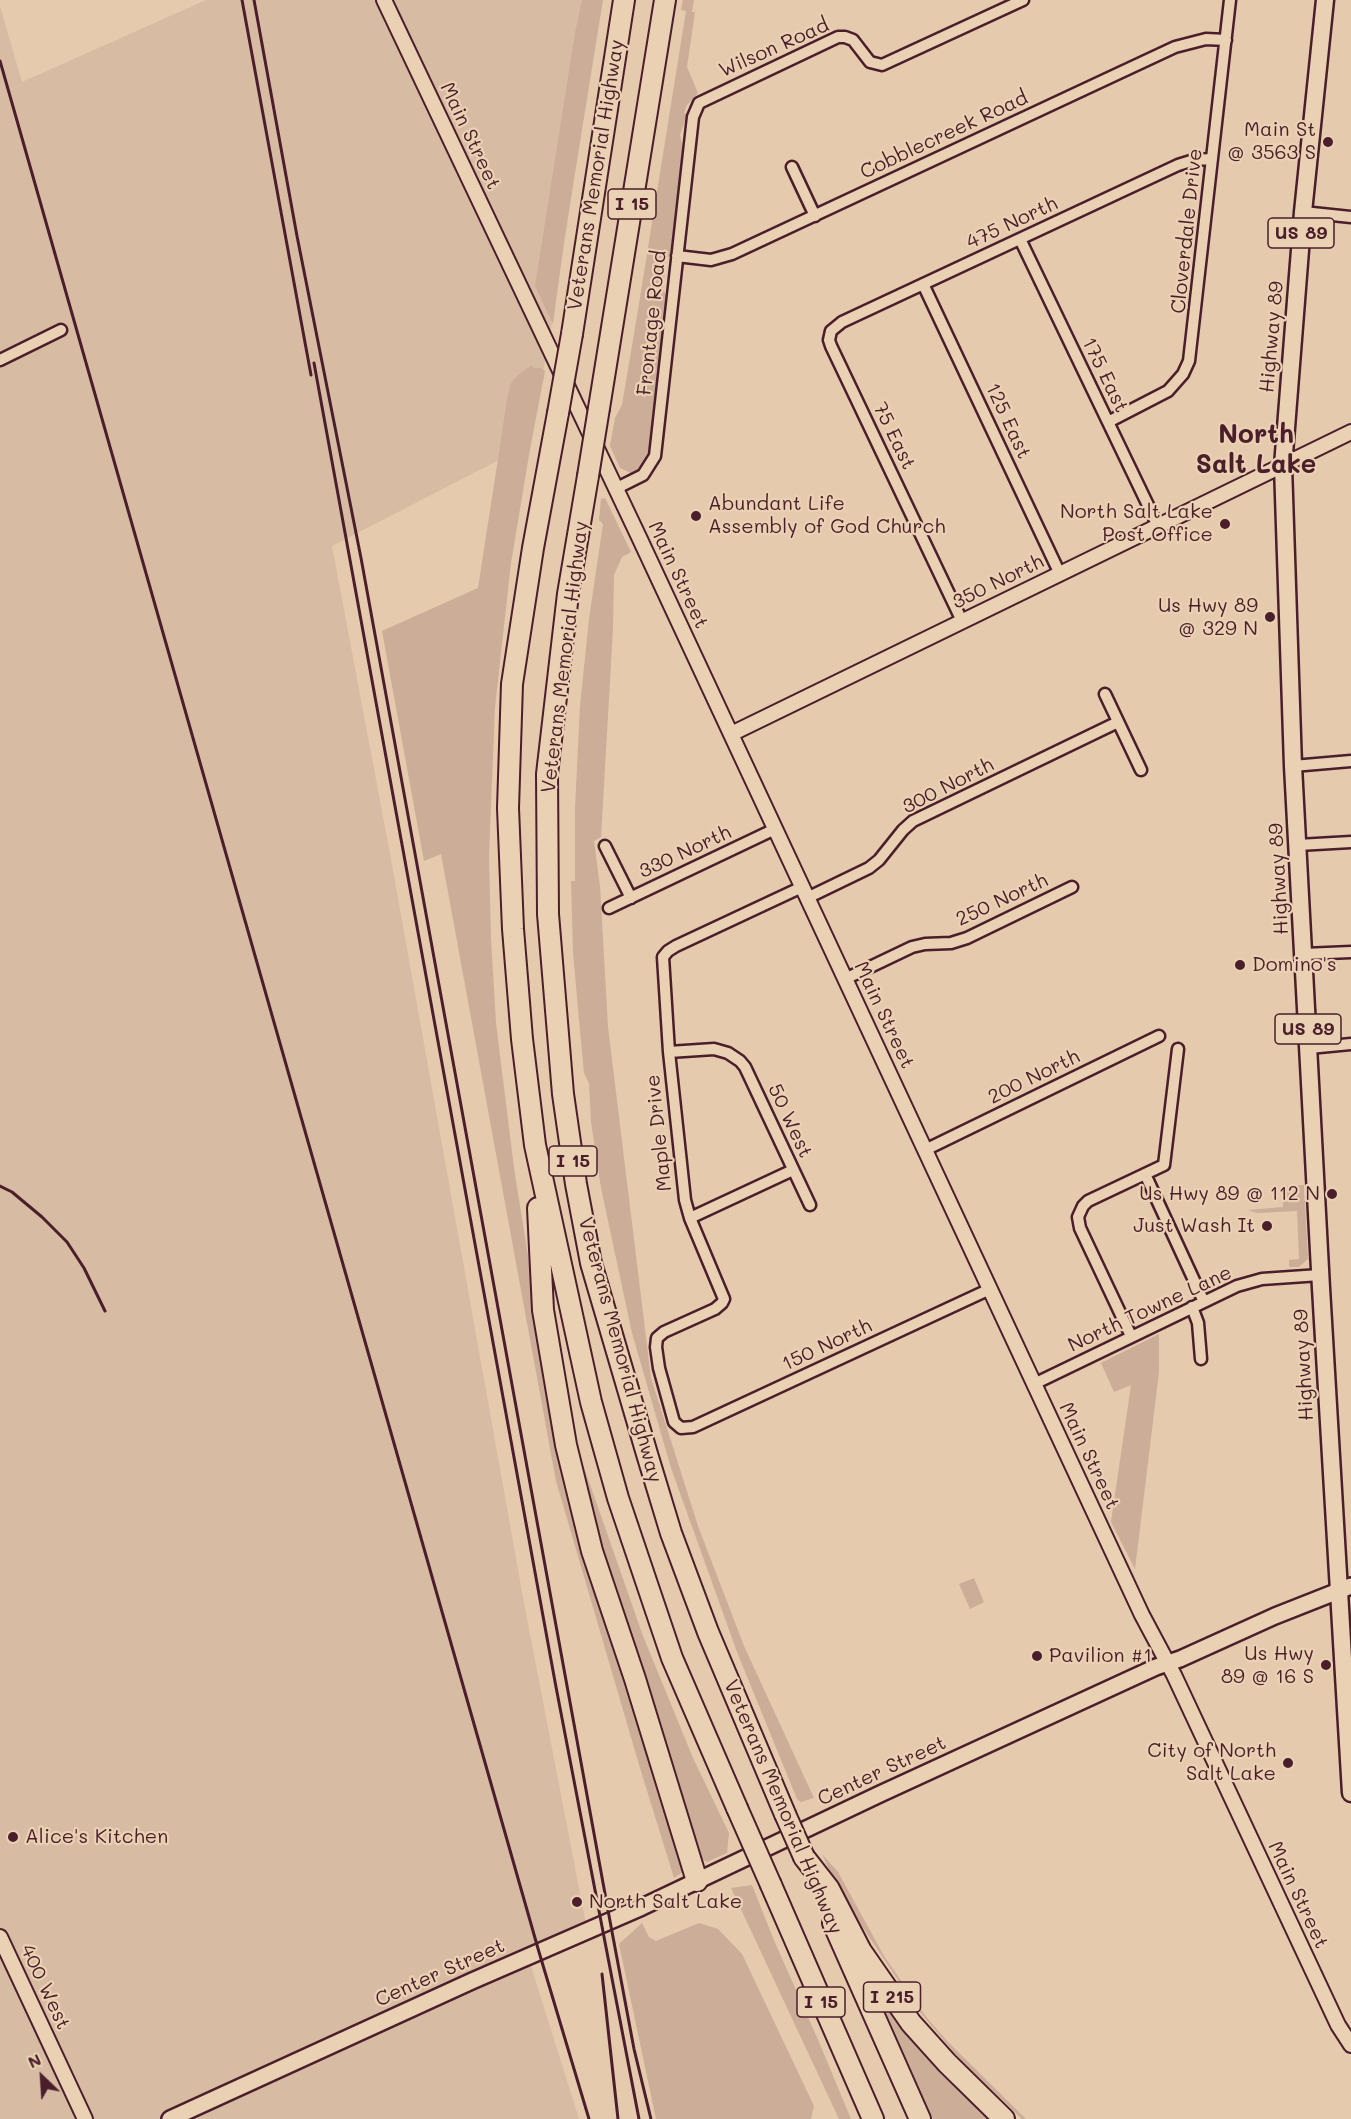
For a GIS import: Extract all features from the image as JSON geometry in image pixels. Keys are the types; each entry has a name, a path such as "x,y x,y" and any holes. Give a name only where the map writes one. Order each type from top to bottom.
{"highway":[{"name":"Veterans Memorial Highway","path":"624,0 572,334 533,548 513,684 508,808 513,929 522,1040 535,1145 589,1391 618,1498 672,1658 873,2119"},
{"name":"Veterans Memorial Highway","path":"665,0 568,594 547,774 548,914 566,1117 591,1263 668,1522 708,1632 785,1814 920,2119"},
{"path":"535,1145 543,1310 566,1445 592,1551 635,1679 697,1881"},
{"name":"I 215","path":"804,1857 829,1889 861,1951 911,2023 947,2063 1004,2119"}],"main road":[{"name":"Highway 89","path":"1324,0 1303,212 1283,466 1293,766 1336,1562 1345,1589 1351,1793"},
{"name":"Center Street","path":"170,2119 697,1881 890,1789 1156,1667 1345,1589"}],"street":[{"name":"Main Street","path":"384,0 805,892 1142,1616 1167,1663 1324,1998 1341,2032 1351,2045"},
{"name":"Wilson Road","path":"698,105 704,99 838,37 853,40 870,62 882,64 1023,0"},
{"name":"Cloverdale Drive","path":"1108,422 1162,395 1174,386 1187,368 1191,351 1230,0"},
{"name":"Cobblecreek Road","path":"677,256 704,260 725,257 1175,47 1206,39 1226,40"},
{"name":"Frontage Road","path":"615,489 643,475 655,456 693,117 698,105"},
{"name":"475 North","path":"831,331 842,322 1178,165 1194,160 1212,159"},
{"path":"792,167 815,216"},
{"path":"1303,212 1351,217"},
{"name":"175 East","path":"1020,238 1158,526"},
{"name":"125 East","path":"922,284 1060,574"},
{"path":"0,360 61,330"},
{"name":"75 East","path":"831,331 829,340 831,346 963,621"},
{"name":"350 North","path":"730,734 1351,432"},
{"path":"1105,694 1141,770"},
{"name":"300 North","path":"665,954 676,946 874,864 913,821 1118,722"},
{"path":"1293,766 1351,761"},
{"name":"330 North","path":"609,908 775,829"},
{"path":"1298,845 1351,842"},
{"path":"605,846 631,898"},
{"name":"250 North","path":"845,979 912,947 951,943 967,938 1072,887"},
{"path":"1304,954 1351,952"},
{"name":"Maple Drive","path":"659,1335 715,1309 724,1301 723,1293 690,1218 684,1194 662,965 665,954"},
{"name":"200 North","path":"925,1150 1159,1036"},
{"path":"1309,1048 1351,1044"},
{"name":"50 West","path":"669,1052 714,1049 733,1055 745,1067 810,1205"},
{"path":"1131,1336 1080,1228 1078,1217 1088,1201 1164,1165 1178,1049"},
{"path":"690,1218 793,1170"},
{"path":"1145,1174 1204,1302"},
{"name":"North Towne Lane","path":"1034,1384 1237,1286 1254,1281 1320,1275"},
{"name":"150 North","path":"659,1335 656,1347 661,1376 674,1422 686,1429 990,1289"},
{"path":"1192,1307 1198,1323 1201,1359"},
{"name":"400 West","path":"0,1937 85,2119"}],"shaded area":[{"path":"206,0 601,0 554,312 530,444 332,546 391,859 524,1603 589,1940 531,1966 579,2119 0,2119 0,6 22,82"},
{"path":"582,0 603,0 553,324 535,286"},
{"path":"683,0 694,0 692,12 695,12 687,67 698,93 687,105 684,113 687,114 680,135 683,148 672,250 666,261 663,289 666,295 650,453 643,466 633,474 620,468 610,446 615,418 622,405 638,310 686,11 681,10"},
{"path":"532,365 533,368 541,368 545,371 511,563 495,707 489,856 496,1023 514,1168 536,1306 684,1871 674,1878 556,1481 441,854 424,861 382,631 478,588 508,394 511,383"},
{"path":"605,498 631,552 622,557 614,575 601,837 594,841 600,886 608,1027 651,1378 698,1526 744,1646 814,1798 801,1802 797,1799 737,1652 671,1468 632,1333 601,1188 591,1122 589,1083 584,1073 573,952 571,881 575,881 575,808 580,706 589,619 603,524 599,520 601,499"},
{"path":"1304,1185 1308,1259 1299,1267 1289,1267 1289,1260 1299,1259 1297,1211 1257,1213 1248,1210 1283,1207 1282,1186"},
{"path":"1159,1334 1159,1372 1135,1569 1111,1522 1131,1385 1114,1392 1101,1363"},
{"path":"579,1453 643,1636 693,1758 729,1833 727,1853 707,1862 702,1859 676,1784 606,1564"},
{"path":"974,1578 984,1602 970,1609 959,1584"},
{"path":"822,1854 838,1872 884,1956 927,2018 947,2041 1026,2119 1022,2119 959,2058 919,2011 857,1919"},
{"path":"752,1885 851,2119 839,2119 731,1888"},
{"path":"642,1923 649,1937 656,1941 699,1923 718,1929 742,1954 814,2106 811,2119 656,2119 619,1944"},
{"path":"874,1985 992,2119 933,2119"}],"railway":[{"path":"242,0 311,375"},
{"path":"254,0 297,236 361,558 610,1921 634,2049 651,2119"},
{"path":"0,61 539,1952 589,2119"},
{"path":"314,363 556,1687 639,2119"},
{"path":"0,1186 12,1192 42,1217 67,1242 84,1268 105,1311"},
{"path":"602,1974 618,2119"}],"place":[{"name":"Main St @ 3563 S","path":"1328,142"},
{"name":"Abundant Life Assembly of God Church","path":"696,516"},
{"name":"North Salt Lake Post Office","path":"1225,524"},
{"name":"Us Hwy 89 @ 329 N","path":"1270,617"},
{"name":"Domino's","path":"1240,965"},
{"name":"Us Hwy 89 @ 112 N","path":"1332,1194"},
{"name":"Just Wash It","path":"1267,1226"},
{"name":"Pavilion #1","path":"1037,1656"},
{"name":"Us Hwy 89 @ 16 S","path":"1326,1665"},
{"name":"City of North Salt Lake","path":"1288,1763"},
{"name":"Alice's Kitchen","path":"13,1837"},
{"name":"North Salt Lake","path":"577,1902"}],"district":[{"name":"North Salt Lake","path":"1256,450"}]}
